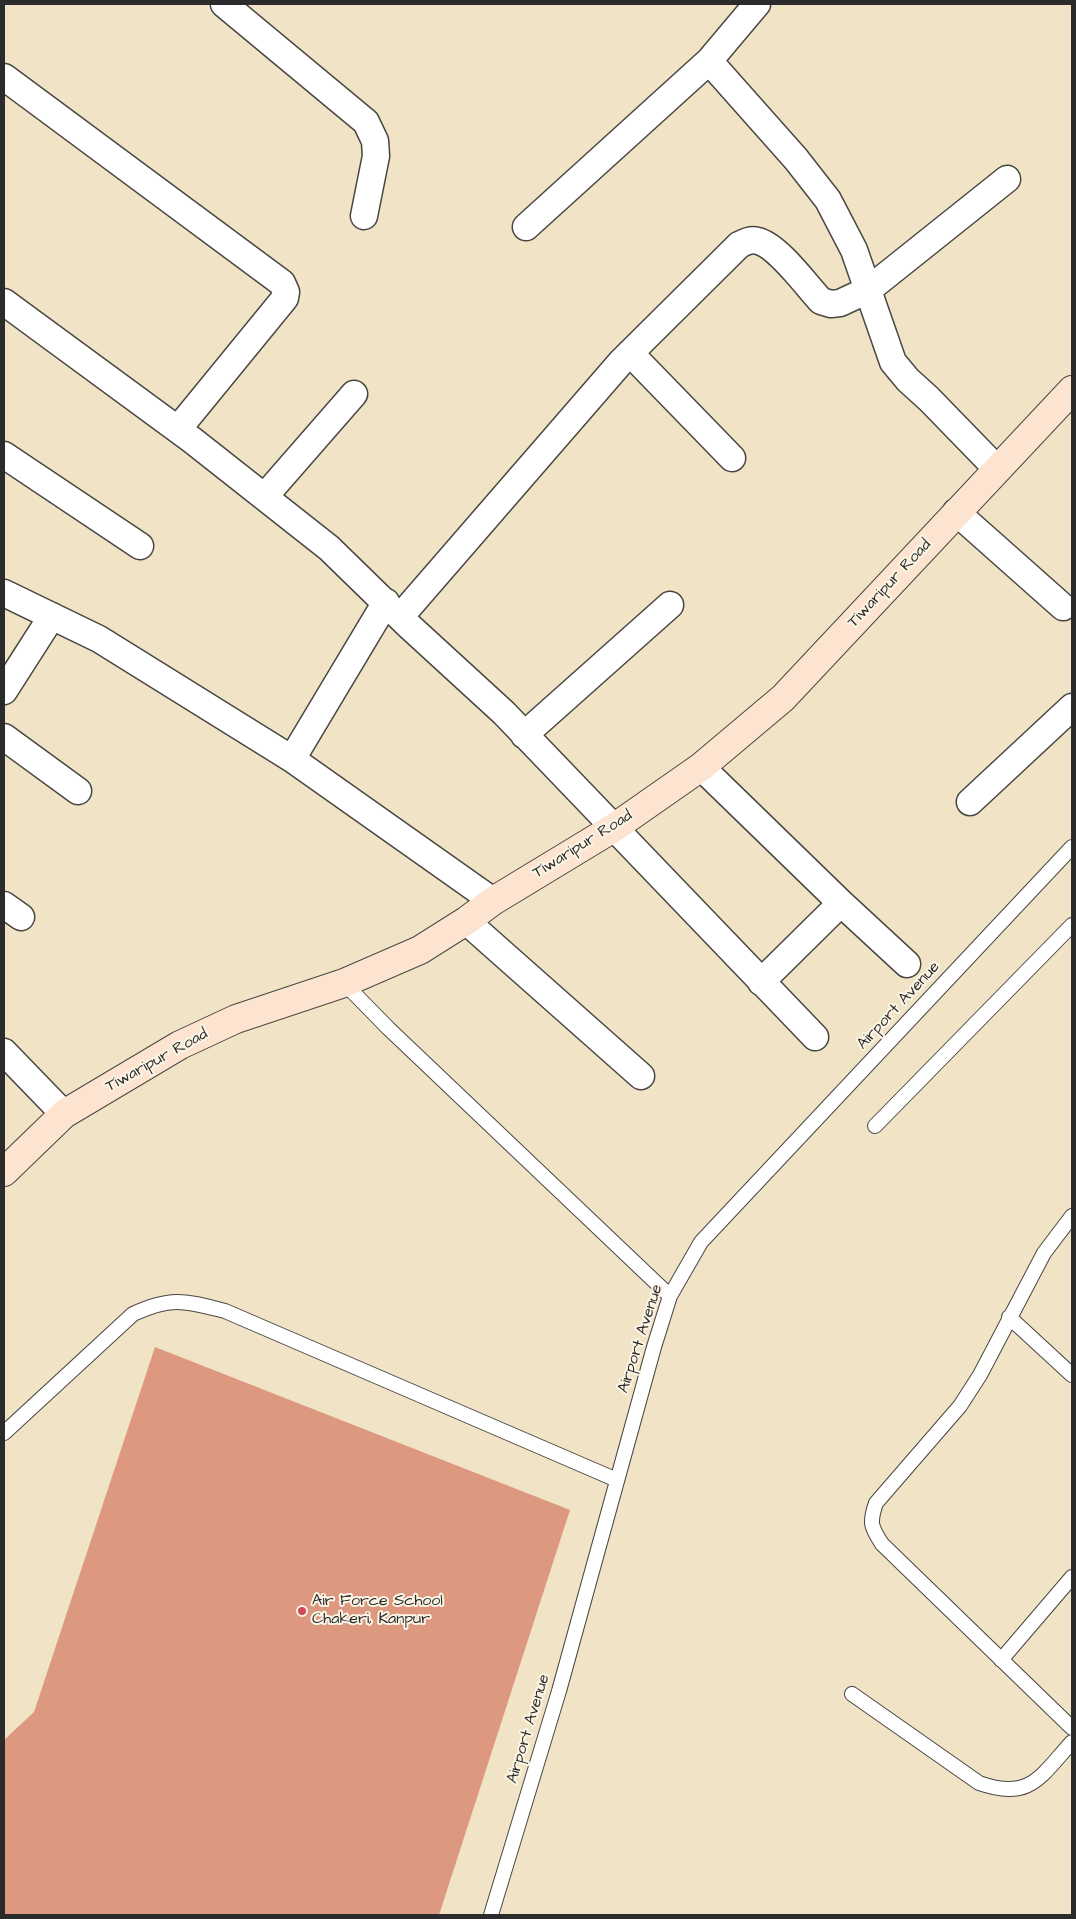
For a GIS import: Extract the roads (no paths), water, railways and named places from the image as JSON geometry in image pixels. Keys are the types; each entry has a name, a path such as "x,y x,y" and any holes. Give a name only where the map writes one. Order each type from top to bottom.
{"street":[{"path":"224,4 366,122 375,141 376,156 364,216"},
{"path":"526,227 709,61 757,4"},
{"path":"709,61 796,159 828,200 854,250 894,362 908,380 997,469"},
{"path":"4,77 282,283 286,292 285,298 178,429"},
{"path":"292,759 393,610 630,353 738,245 748,240 757,241 770,247 821,301 831,304 840,302 868,290 1007,179"},
{"path":"4,302 178,429 329,548 524,735 615,827 815,1037"},
{"path":"630,353 732,458"},
{"name":"Tiwaripur Road","path":"4,1172 64,1114 180,1045 236,1020 344,983 420,950 466,921 493,901 615,827 701,767 782,698 873,604 956,512 1072,390"},
{"path":"265,496 354,394"},
{"path":"4,455 140,546"},
{"path":"956,512 1063,606"},
{"path":"4,593 99,639 292,759 493,901"},
{"path":"524,735 670,605"},
{"path":"4,691 52,616"},
{"path":"970,802 1072,707"},
{"path":"4,737 78,791"},
{"path":"701,767 841,904 907,964"},
{"path":"761,982 841,904"},
{"path":"466,921 641,1076"},
{"path":"4,1052 64,1114"}],"lane":[{"name":"Airport Avenue","path":"491,1915 559,1691 670,1296 701,1242 1072,847"},
{"path":"875,1126 1072,925"},
{"path":"344,983 388,1028 670,1296"},
{"path":"1072,1216 1044,1253 980,1375 960,1406 876,1503 871,1517 872,1528 882,1544 1072,1728"},
{"path":"4,1433 133,1314 155,1304 184,1301 225,1311 617,1480"},
{"path":"1009,1317 1072,1375"},
{"path":"1001,1660 1072,1577"},
{"path":"852,1694 978,1783 998,1790 1020,1789 1033,1781 1072,1742"}],"place":[{"name":"Air Force School Chakeri, Kanpur","path":"302,1611"}]}
